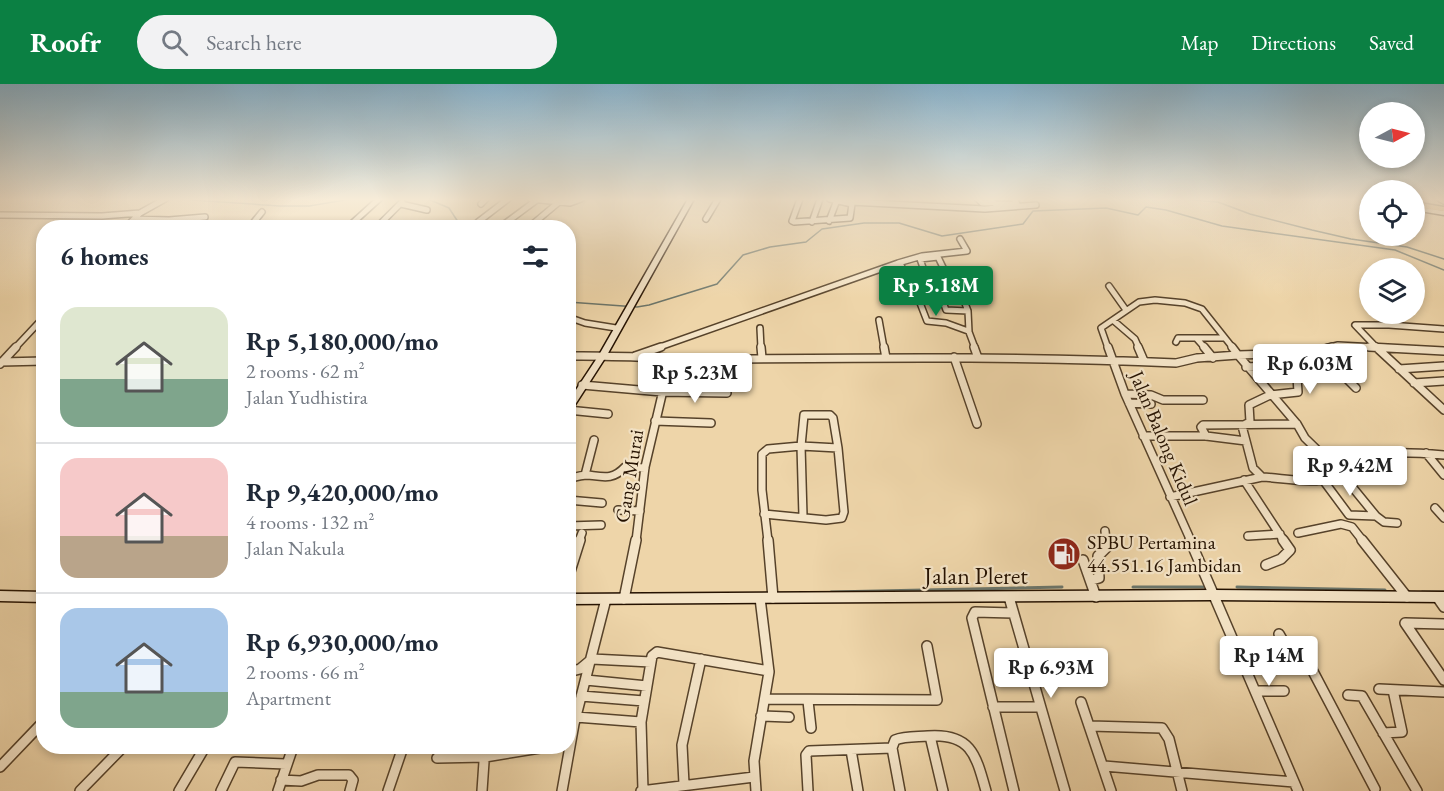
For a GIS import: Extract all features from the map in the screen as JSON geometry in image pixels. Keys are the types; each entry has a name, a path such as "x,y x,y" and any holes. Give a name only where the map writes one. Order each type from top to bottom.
{"main road":[{"path":"576,396 603,355 616,328 672,232"},
{"name":"Jalan Pleret","path":"576,599 1213,595 1440,597"},
{"path":"0,596 36,597"}],"street":[{"path":"626,359 898,263 922,256 967,251 960,239"},
{"path":"928,282 920,259 938,257 950,282"},
{"path":"968,331 946,323 927,321 912,283 908,281 901,265 883,270 887,285 912,283 928,282 957,283 968,311 968,331 978,358"},
{"path":"936,282 946,310 968,311"},
{"path":"1109,286 1126,310"},
{"path":"1144,361 1135,339 1114,321 1126,310 1139,302 1148,300 1192,304 1205,313 1246,367 1297,424 1305,438 1318,453 1340,471 1376,516 1384,522 1397,523"},
{"path":"576,320 585,324 616,328"},
{"path":"879,320 886,358"},
{"name":"Jalan Balong Kidul","path":"1114,321 1100,330 1143,436 1239,650 1296,787"},
{"path":"1444,329 1355,324 1377,348 1444,410"},
{"path":"1,362 36,325"},
{"path":"760,328 762,358"},
{"path":"1176,342 1178,338 1223,338"},
{"path":"1197,339 1213,358"},
{"path":"576,356 603,355 626,359 954,357 1176,363 1238,355 1280,355 1338,345 1444,351"},
{"path":"1317,350 1356,388"},
{"path":"954,357 977,424"},
{"name":"Gang Murai","path":"624,599 631,574 645,468 662,392 665,358"},
{"path":"729,358 729,369"},
{"path":"1,362 36,361"},
{"path":"1244,424 1251,422 1250,405 1270,394 1298,392 1297,377 1288,364 1246,367"},
{"path":"1399,369 1444,366"},
{"path":"1414,383 1444,381"},
{"path":"582,386 662,392 727,393"},
{"path":"1125,394 1150,395 1163,400 1203,400"},
{"path":"1129,403 1150,404"},
{"path":"576,411 608,414"},
{"path":"764,514 837,520 844,515 838,448 833,418 828,415 802,416 803,516"},
{"path":"655,421 711,423"},
{"path":"1244,424 1242,429 1253,468 1262,477"},
{"path":"1206,436 1201,427 1203,425 1297,424"},
{"path":"1143,436 1206,436 1246,441"},
{"path":"585,475 594,440"},
{"path":"773,598 772,567 764,514 762,454 768,449 801,446 838,448"},
{"path":"1170,497 1262,477 1323,480 1340,471 1348,462 1392,452 1444,455"},
{"path":"1426,453 1444,475"},
{"path":"576,477 585,475 609,478 617,476 625,467 645,468"},
{"path":"1244,480 1290,550 1288,554 1266,565"},
{"path":"1323,480 1349,515 1376,516"},
{"path":"576,501 602,503"},
{"path":"1435,508 1444,518"},
{"path":"618,510 640,511"},
{"path":"1298,533 1341,524 1352,527 1407,597"},
{"path":"576,526 601,525"},
{"path":"1092,579 1099,578 1098,556 1107,548 1105,531"},
{"path":"576,552 582,533"},
{"path":"1248,536 1280,534"},
{"path":"1083,560 1092,579 1096,597"},
{"path":"1009,597 1039,708 1065,791"},
{"path":"1440,597 1444,607"},
{"path":"756,791 755,746 766,699 769,671 759,598"},
{"path":"576,712 592,659 606,599"},
{"path":"1013,613 972,614 1014,791"},
{"path":"1444,624 1405,623 1444,680"},
{"path":"1279,634 1290,653"},
{"path":"766,699 937,700 927,646"},
{"path":"1239,650 1290,653 1307,660 1375,789"},
{"path":"754,777 641,791 641,722 654,654 660,652 769,671"},
{"path":"576,670 592,659 651,662"},
{"path":"684,784 682,745 701,659"},
{"path":"586,680 647,686"},
{"path":"1379,689 1444,692"},
{"path":"1383,733 1402,732 1393,690"},
{"path":"1256,691 1284,691"},
{"path":"1348,695 1362,696 1417,791"},
{"path":"581,696 644,701"},
{"path":"808,700 811,728"},
{"path":"1082,702 1111,791"},
{"path":"993,708 1039,708"},
{"path":"761,716 789,717"},
{"path":"576,722 641,722"},
{"path":"1090,726 1162,728 1169,739 1182,791"},
{"path":"0,767 36,729"},
{"path":"930,736 943,791"},
{"path":"900,791 893,743 899,738 953,736 969,746 979,761 986,791"},
{"path":"808,791 806,755 809,751 892,748"},
{"path":"851,750 858,791"},
{"path":"80,791 116,754"},
{"path":"179,791 201,754"},
{"path":"278,791 290,754"},
{"path":"388,791 401,754"},
{"path":"437,758 469,754"},
{"path":"482,791 486,773 485,754"},
{"path":"562,791 567,754"},
{"path":"220,791 235,762 286,764"},
{"path":"1104,766 1177,771 1296,787"},
{"path":"281,780 301,781 318,775 349,775 353,780 350,791"}],"waterway":[{"path":"576,303 637,307 649,305 717,284 743,255 770,247 806,242 818,232"},
{"path":"929,232 942,236 969,232"},
{"path":"1265,232 1395,250 1444,270"},
{"path":"1321,232 1407,247 1444,259"},
{"path":"831,592 1062,587"},
{"path":"1133,587 1205,587"},
{"path":"1237,587 1385,590"},
{"path":"1422,592 1444,592"}],"place":[{"name":"SPBU Pertamina 44.551.16 Jambidan","path":"1064,554"}]}
